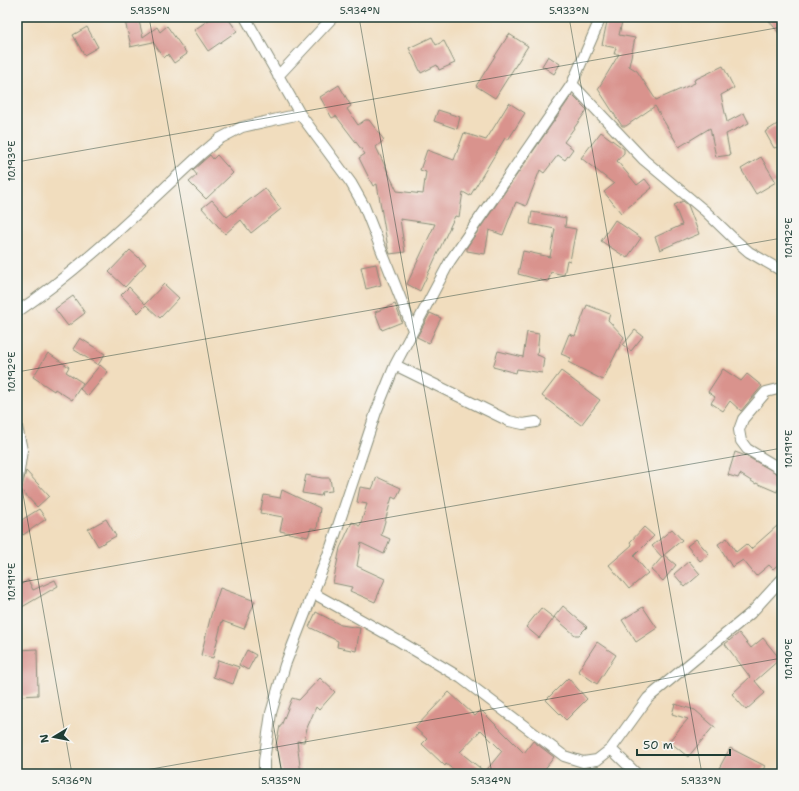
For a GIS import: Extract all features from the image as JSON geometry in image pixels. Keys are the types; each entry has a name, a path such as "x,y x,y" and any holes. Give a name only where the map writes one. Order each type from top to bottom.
{"street":[{"path":"245,17 300,114 351,183 364,206 413,330"},
{"path":"278,76 333,17"},
{"path":"264,774 264,761 271,713 285,665 331,547 376,412 395,365 450,261 572,84 601,17"},
{"path":"572,84 644,160 705,211 734,240 749,252 782,271"},
{"path":"17,312 45,293 90,256 219,139 242,128 300,114"},
{"path":"395,365 509,421 523,424 536,422"},
{"path":"782,388 766,392 742,419 739,430 741,441 748,449 782,470"},
{"path":"17,427 22,450 17,485"},
{"path":"313,593 398,640 460,678 564,756 583,762 597,760 611,749 648,698 751,613 782,579"},
{"path":"611,749 637,774"}],"building":[{"path":"124,17 138,17 143,37 157,27 160,32 167,26 187,54 174,63 168,54 164,58 153,42 130,47"},
{"path":"213,17 227,17 237,31 208,51 194,30"},
{"path":"608,17 623,17 619,35 635,38 629,66 637,71 656,100 695,83 694,80 723,66 734,88 721,95 727,122 744,113 749,123 726,134 730,155 716,157 710,128 679,147 655,106 626,126 622,126 598,89 619,54 614,54 616,48 602,45"},
{"path":"766,17 782,17 782,37"},
{"path":"87,27 98,47 84,55 73,35"},
{"path":"509,34 528,46 495,98 476,86"},
{"path":"432,37 436,45 444,41 455,63 439,70 437,65 421,73 409,48"},
{"path":"548,56 560,64 554,74 542,66"},
{"path":"339,85 351,106 347,109 358,125 365,120 369,120 384,140 376,147 397,191 423,194 426,172 420,170 427,150 454,160 464,133 486,140 509,103 525,113 508,140 505,138 470,196 463,192 459,217 455,216 420,291 407,284 435,224 400,219 405,252 390,254 377,184 373,186 359,158 365,154 336,116 332,118 320,97"},
{"path":"572,95 587,110 564,142 573,149 565,160 558,155 544,173 540,170 526,206 516,202 503,235 489,230 485,254 467,251 467,247"},
{"path":"438,110 460,117 457,129 434,121"},
{"path":"782,121 782,146 774,148 765,132"},
{"path":"601,132 624,149 624,153 617,161 637,185 645,179 652,188 621,213 604,192 614,184 581,158"},
{"path":"210,155 213,159 217,155 233,173 206,199 189,182 197,175 193,170"},
{"path":"761,157 776,182 756,194 741,169"},
{"path":"265,188 281,209 251,233 241,220 225,234 202,208 212,200 227,217"},
{"path":"683,201 688,205 699,234 660,250 655,237 682,225 674,205"},
{"path":"532,212 566,218 565,227 576,229 570,261 567,260 564,275 551,272 548,282 518,274 523,251 550,257 555,229 530,224"},
{"path":"615,220 641,238 627,258 601,241"},
{"path":"130,250 146,264 125,287 109,272"},
{"path":"376,264 381,285 366,289 361,267"},
{"path":"164,284 179,298 160,318 146,305 138,313 121,295 129,287 145,304"},
{"path":"73,296 85,313 68,326 55,309"},
{"path":"395,304 402,322 382,330 375,312"},
{"path":"587,305 610,314 608,320 624,337 603,380 568,362 571,358 561,354 569,334 575,336"},
{"path":"430,313 441,318 429,343 417,337"},
{"path":"635,330 643,336 631,351 623,345"},
{"path":"527,332 539,334 537,355 544,358 542,373 517,369 516,373 493,367 498,351 523,357"},
{"path":"80,338 105,354 98,365 73,349"},
{"path":"48,353 69,367 66,372 83,383 72,400 55,389 54,391 33,377"},
{"path":"100,365 108,372 88,396 80,389"},
{"path":"723,369 741,381 747,374 762,386 741,411 730,401 723,411 711,403 715,397 708,392"},
{"path":"561,371 600,400 581,425 542,396"},
{"path":"735,452 746,456 782,476 782,491 778,489 777,492 756,484 740,474 738,478 728,475"},
{"path":"26,471 49,496 37,507 21,490"},
{"path":"306,475 330,478 332,491 322,492 321,496 302,493"},
{"path":"377,477 401,488 396,499 392,497 381,535 390,539 384,554 361,543 357,566 385,579 375,602 350,591 352,587 333,583 340,548 352,522 360,526 367,504 357,502 360,487 372,489"},
{"path":"282,490 320,508 317,529 311,528 308,537 280,531 283,517 260,513 264,495 280,498"},
{"path":"39,509 46,519 23,535 17,526 17,523"},
{"path":"106,519 116,536 98,546 88,529"},
{"path":"777,526 782,532 782,561 773,569 769,565 756,576 743,560 732,567 718,544 727,538 736,552 746,544 751,549"},
{"path":"644,527 654,536 634,556 648,573 629,589 609,565 632,545 630,542"},
{"path":"672,529 682,540 664,555 676,565 663,581 651,570 663,556 662,557 652,546"},
{"path":"696,539 709,554 700,561 687,546"},
{"path":"689,561 700,574 685,587 674,574"},
{"path":"28,580 33,590 55,580 58,586 17,610 17,587"},
{"path":"220,588 255,601 244,629 222,621 213,658 201,655 211,615"},
{"path":"563,606 587,627 579,635 575,635 554,617"},
{"path":"643,607 657,628 636,642 622,620"},
{"path":"541,608 554,618 539,638 526,627"},
{"path":"316,612 341,625 360,628 356,651 337,647 338,641 309,627"},
{"path":"739,633 751,648 763,638 780,659 755,681 765,693 746,710 732,694 750,677 725,644"},
{"path":"597,642 616,655 597,684 578,671"},
{"path":"37,649 38,695 21,696 19,650"},
{"path":"247,650 256,655 248,670 239,665"},
{"path":"218,660 239,667 233,684 213,677"},
{"path":"320,678 335,692 319,710 316,707 307,728 304,742 297,741 301,774 282,774 278,751 275,750 280,726 292,698 299,700"},
{"path":"568,678 587,699 566,720 546,700"},
{"path":"449,692 475,716 481,710 524,753 533,741 554,757 541,774 459,774 446,764 445,766 422,744 427,739 415,728","holes":["481,730 502,751 485,772 460,752"]},
{"path":"675,704 695,710 716,728 713,727 688,757 669,741 688,719 672,714"},
{"path":"730,748 765,766 761,774 716,774"}]}
